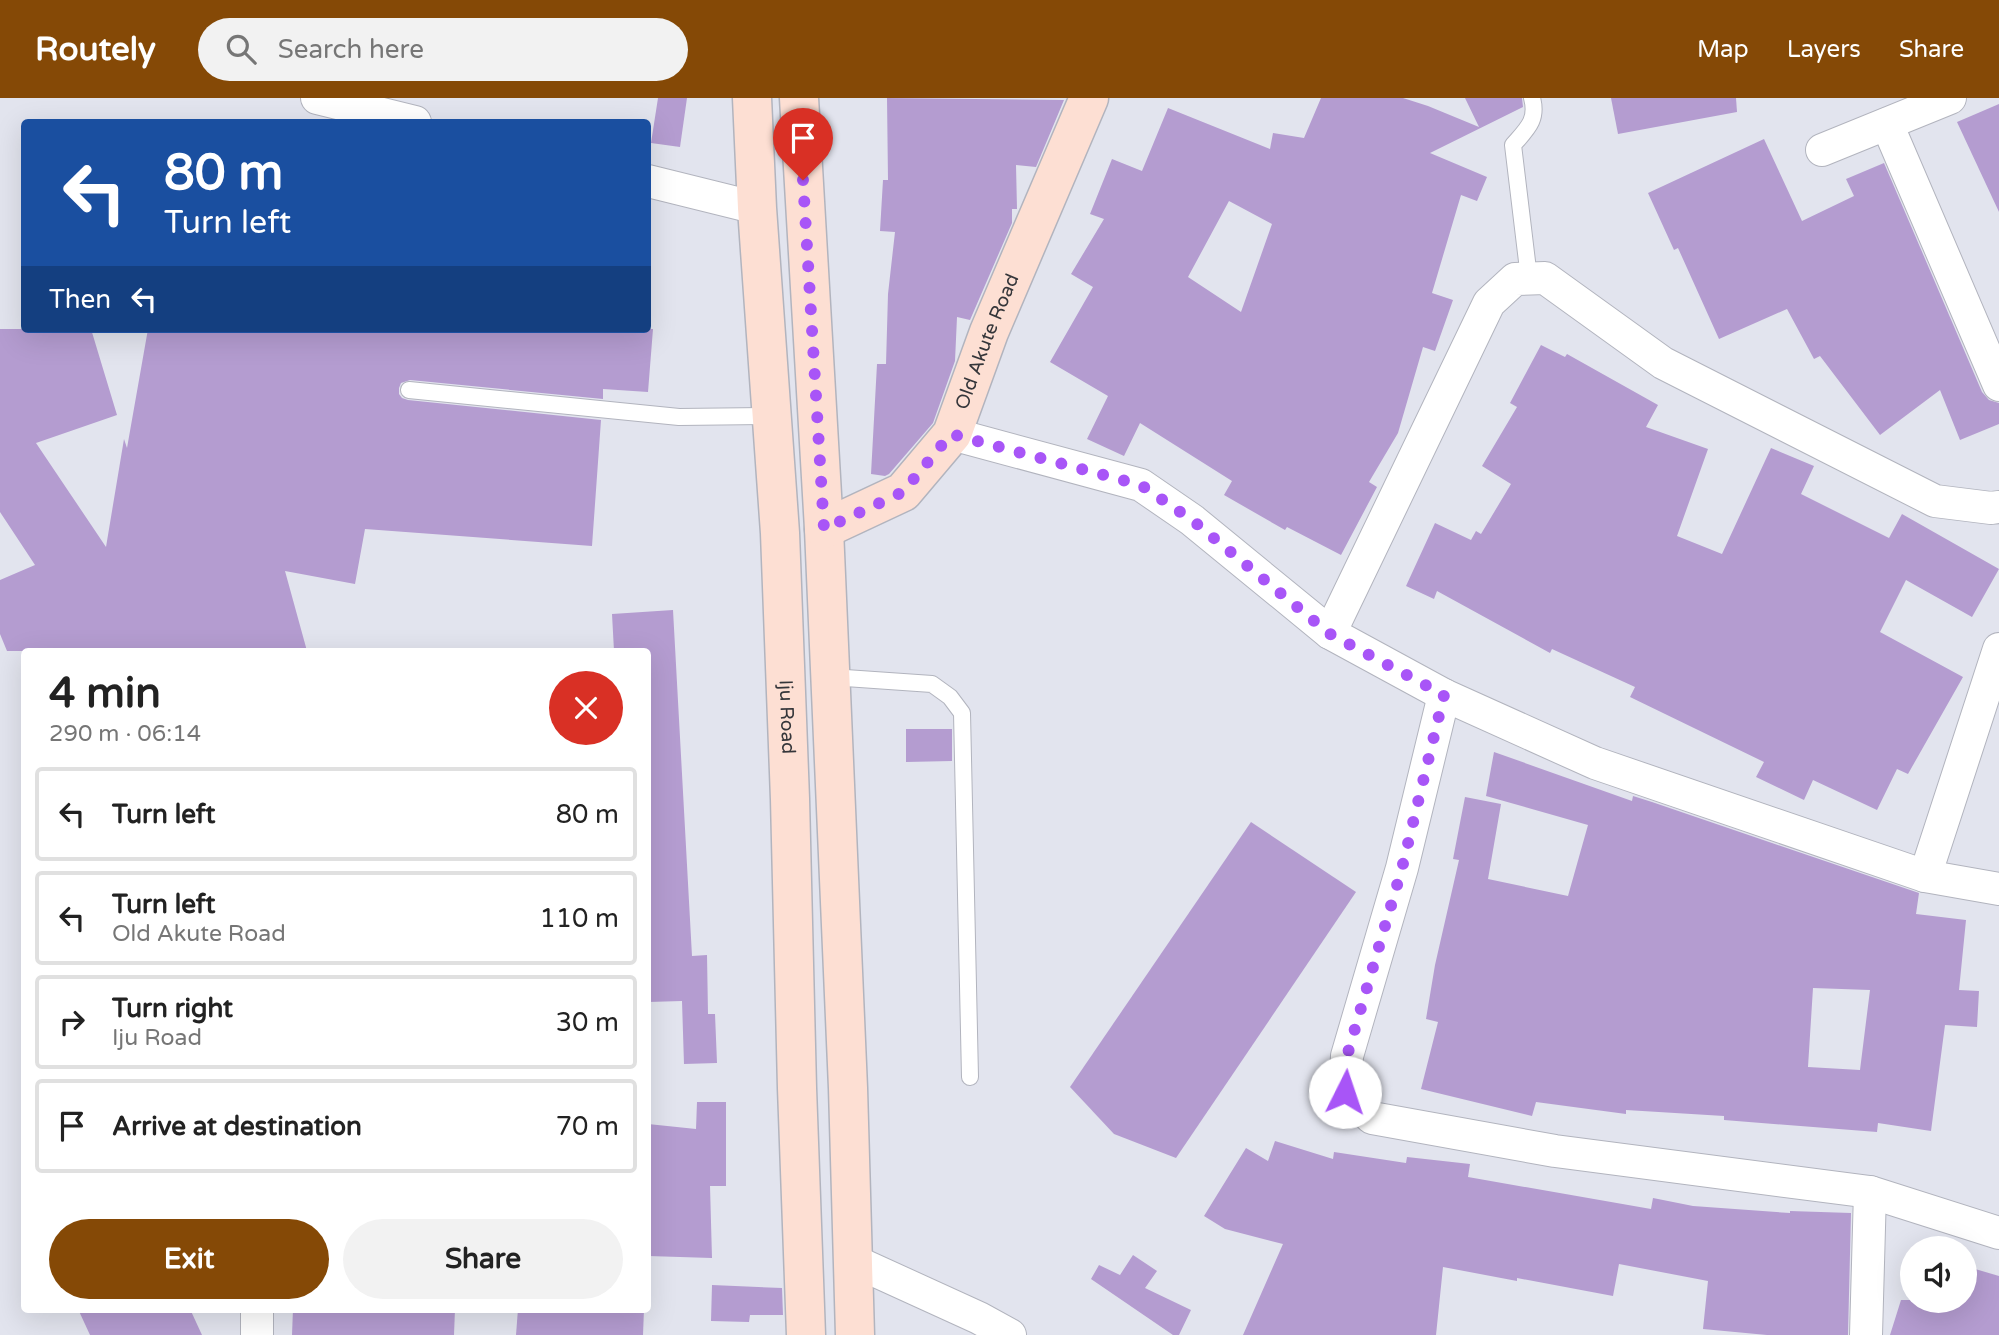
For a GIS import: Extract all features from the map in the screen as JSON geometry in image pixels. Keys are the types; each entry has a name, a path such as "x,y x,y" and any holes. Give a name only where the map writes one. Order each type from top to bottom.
{"main road":[{"name":"Iju Road","path":"752,98 757,208 781,546 806,1335"},
{"path":"799,98 824,529 855,1335"},
{"name":"Old Akute Road","path":"824,529 903,492 951,434 989,332 1089,98"}],"street":[{"path":"317,98 403,119"},
{"path":"1822,150 1950,98"},
{"path":"1887,124 1999,385"},
{"path":"651,182 757,208"},
{"path":"1330,634 1489,303 1515,279 1545,278 1664,363 1935,501 1999,507"},
{"path":"951,434 1141,485 1192,520 1330,634 1444,695 1595,763 1925,876 1999,889"},
{"path":"1925,876 1999,649"},
{"path":"1444,695 1402,868 1347,1056 1345,1092 1372,1118 1555,1151 1870,1192 1999,1233"},
{"path":"1866,1335 1870,1192"},
{"path":"853,1261 979,1318 1010,1335"},
{"path":"257,1313 257,1335"}],"lane":[{"path":"1529,278 1513,145 1532,123 1532,98"},
{"path":"410,390 678,417 771,416"},
{"path":"829,677 932,684 950,698 962,713 970,1077"}],"building":[{"path":"658,98 687,98 680,147 651,143"},
{"path":"887,98 1064,100 1036,167 1016,165 1017,209 1012,209 1012,223 970,320 957,317 955,361 933,423 885,476 871,474 877,364 886,364 888,294 895,232 880,231 883,180 888,180"},
{"path":"1321,98 1403,98 1479,127 1465,98 1522,98 1523,107 1430,153 1487,177 1477,201 1461,195 1432,293 1453,300 1435,351 1423,347 1398,433 1369,482 1377,487 1341,555 1287,527 1285,530 1224,495 1232,481 1140,423 1124,456 1087,439 1108,396 1050,362 1093,287 1071,274 1104,219 1090,214 1112,159 1142,171 1168,108 1270,149 1273,133 1304,138","holes":["1229,201 1272,224 1241,312 1188,277"]},
{"path":"1611,98 1736,98 1737,112 1618,134"},
{"path":"1999,104 1999,212 1957,122"},
{"path":"1764,139 1802,221 1854,196 1846,179 1884,163 1982,392 1989,400 1999,403 1999,424 1960,440 1940,390 1880,435 1820,356 1814,359 1787,309 1719,339 1678,248 1674,250 1648,193"},
{"path":"0,329 21,329 21,333 92,333 117,415 36,443 106,547 124,439 127,448 147,333 651,333 653,329 648,392 603,389 603,399 410,380 401,383 399,394 408,400 601,420 592,546 365,529 355,584 285,571 306,648 21,648 21,651 7,651 0,634 0,580 35,565 0,512"},
{"path":"1541,345 1565,357 1567,354 1658,405 1646,427 1708,449 1677,536 1722,554 1771,448 1814,466 1801,494 1889,538 1902,514 1999,569 1972,617 1906,580 1880,632 1963,677 1908,774 1897,769 1877,810 1813,780 1804,800 1756,777 1764,762 1630,697 1635,687 1552,649 1550,653 1437,591 1434,599 1406,586 1435,523 1471,540 1476,531 1481,534 1511,484 1482,466 1517,407 1510,403"},
{"path":"673,610 692,956 707,955 708,1014 715,1014 717,1063 684,1064 682,1001 651,1002 651,648 614,648 612,614"},
{"path":"906,729 952,729 952,761 906,762"},
{"path":"1494,752 1632,801 1633,796 1652,802 1919,893 1916,914 1966,920 1959,990 1979,991 1977,1027 1945,1025 1931,1131 1878,1123 1877,1132 1724,1120 1724,1116 1626,1110 1626,1114 1536,1102 1532,1116 1421,1089 1438,1022 1426,1019 1435,965 1459,860 1453,859 1465,797 1501,804 1488,879 1568,896 1588,825 1486,796","holes":["1813,988 1870,990 1860,1070 1808,1067"]},
{"path":"1251,822 1356,892 1176,1158 1114,1134 1070,1087"},
{"path":"697,1102 726,1102 726,1186 710,1186 712,1258 651,1256 651,1124 696,1129"},
{"path":"1275,1141 1333,1159 1334,1152 1406,1163 1407,1157 1470,1164 1468,1177 1651,1209 1653,1198 1693,1206 1790,1213 1851,1213 1848,1335 1767,1335 1703,1329 1708,1281 1619,1264 1613,1296 1443,1267 1436,1335 1243,1335 1283,1244 1225,1229 1204,1216 1246,1148 1268,1161"},
{"path":"1133,1255 1157,1271 1145,1288 1191,1310 1179,1335 1173,1335 1091,1279 1099,1265 1120,1275"},
{"path":"1977,1270 1999,1276 1999,1335 1890,1335 1900,1303 1900,1313 1977,1313"},
{"path":"712,1285 782,1288 783,1315 750,1315 749,1322 711,1321"},
{"path":"80,1313 192,1313 202,1335 90,1335"},
{"path":"293,1313 455,1313 454,1335 292,1335"},
{"path":"518,1313 644,1313 643,1335 516,1335"}],"route":[{"path":"803,180 824,529 903,492 951,434 1096,472 1141,485 1192,520 1330,634 1444,695 1402,868 1347,1056 1345,1092"}]}
